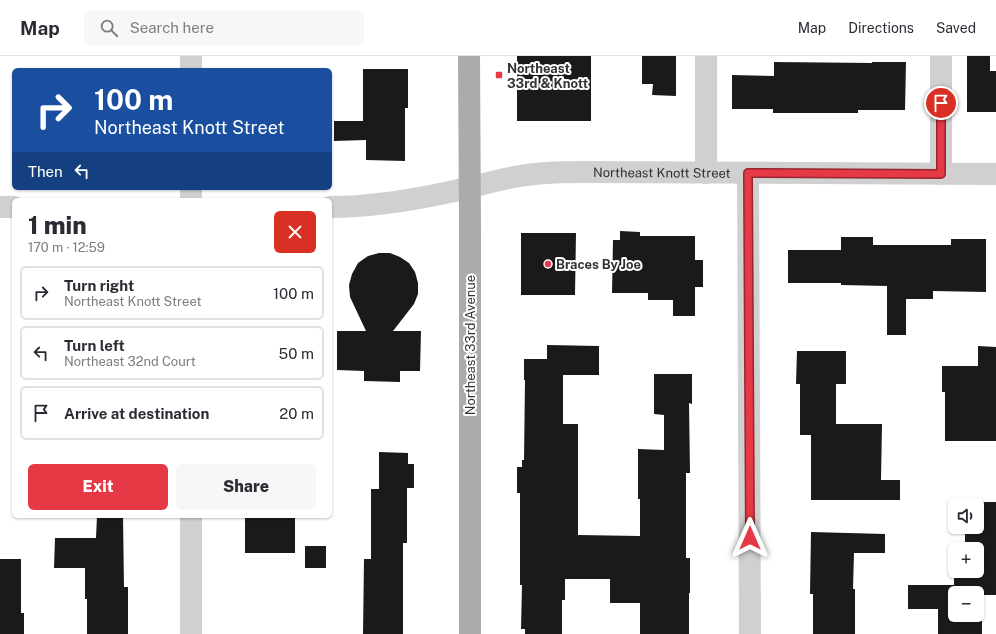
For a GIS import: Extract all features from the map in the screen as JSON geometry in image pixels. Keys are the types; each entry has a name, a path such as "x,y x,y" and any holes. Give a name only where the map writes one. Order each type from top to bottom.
{"main road":[{"name":"Northeast 33rd Avenue","path":"469,56 470,634"}],"street":[{"path":"191,56 191,68"},
{"path":"706,56 706,173"},
{"path":"941,56 941,174"},
{"name":"Northeast Knott Street","path":"332,207 396,202 520,176 542,173 996,174"},
{"path":"748,173 750,634"},
{"path":"0,207 12,207"},
{"path":"191,518 191,634"}],"building":[{"path":"517,56 591,56 591,121 517,121"},
{"path":"642,56 676,56 676,96 652,95 653,84 642,84"},
{"path":"967,56 990,56 990,71 996,71 996,112 967,112"},
{"path":"774,62 906,62 905,110 858,110 858,113 773,113 773,109 732,109 732,75 774,76"},
{"path":"363,69 408,69 408,108 405,108 405,161 366,160 366,140 334,141 334,121 363,121"},
{"path":"620,231 640,232 640,236 695,236 695,260 703,260 703,287 695,287 695,316 673,316 673,300 648,300 648,293 612,293 613,240 620,240"},
{"name":"Braces By Joe","path":"521,233 576,233 575,295 521,295"},
{"path":"841,237 873,237 873,245 951,245 951,239 986,239 986,292 933,291 933,299 906,299 906,335 887,335 887,286 841,285 841,283 788,283 788,250 841,250"},
{"path":"379,253 390,253 409,263 415,272 418,283 418,294 414,304 393,331 421,331 420,371 400,371 400,382 364,381 364,371 337,370 337,331 366,331 350,297 349,285 352,274 358,263 368,256"},
{"path":"547,345 599,346 599,375 563,375 563,424 578,424 578,535 640,536 638,449 664,450 664,415 654,414 654,374 692,374 692,404 689,403 690,473 686,473 686,558 690,558 689,634 640,634 640,603 610,603 610,579 565,579 565,600 562,600 562,634 525,634 525,629 521,629 522,585 520,585 520,493 517,493 517,467 522,467 522,460 524,460 524,359 547,359"},
{"path":"978,346 996,347 996,441 945,441 945,392 942,392 942,366 978,366"},
{"path":"797,351 846,351 846,384 836,384 836,424 882,424 881,480 900,480 900,500 811,500 811,435 800,435 800,384 796,384"},
{"path":"379,452 408,453 408,464 414,464 414,488 407,488 407,543 403,543 403,634 363,634 364,559 371,559 371,489 379,489"},
{"path":"984,502 996,502 996,595 984,595 984,586 948,586 948,622 982,622 982,634 938,634 938,609 908,609 908,585 954,585 954,578 984,578 984,542 965,542 965,534 984,534"},
{"path":"97,518 123,518 124,587 128,587 128,634 87,634 85,568 54,568 55,538 96,538"},
{"path":"245,518 295,518 295,553 245,553"},
{"path":"811,532 885,534 885,553 854,553 853,589 855,589 855,634 813,634 813,594 810,594"},
{"path":"305,546 326,546 326,568 305,568"},
{"path":"0,559 21,559 21,613 24,613 24,634 0,634"}],"place":[{"name":"Northeast 33rd & Knott","path":"499,75"},
{"name":"Braces By Joe","path":"548,264"}],"route":[{"path":"750,538 748,173 941,174 941,103"}]}
